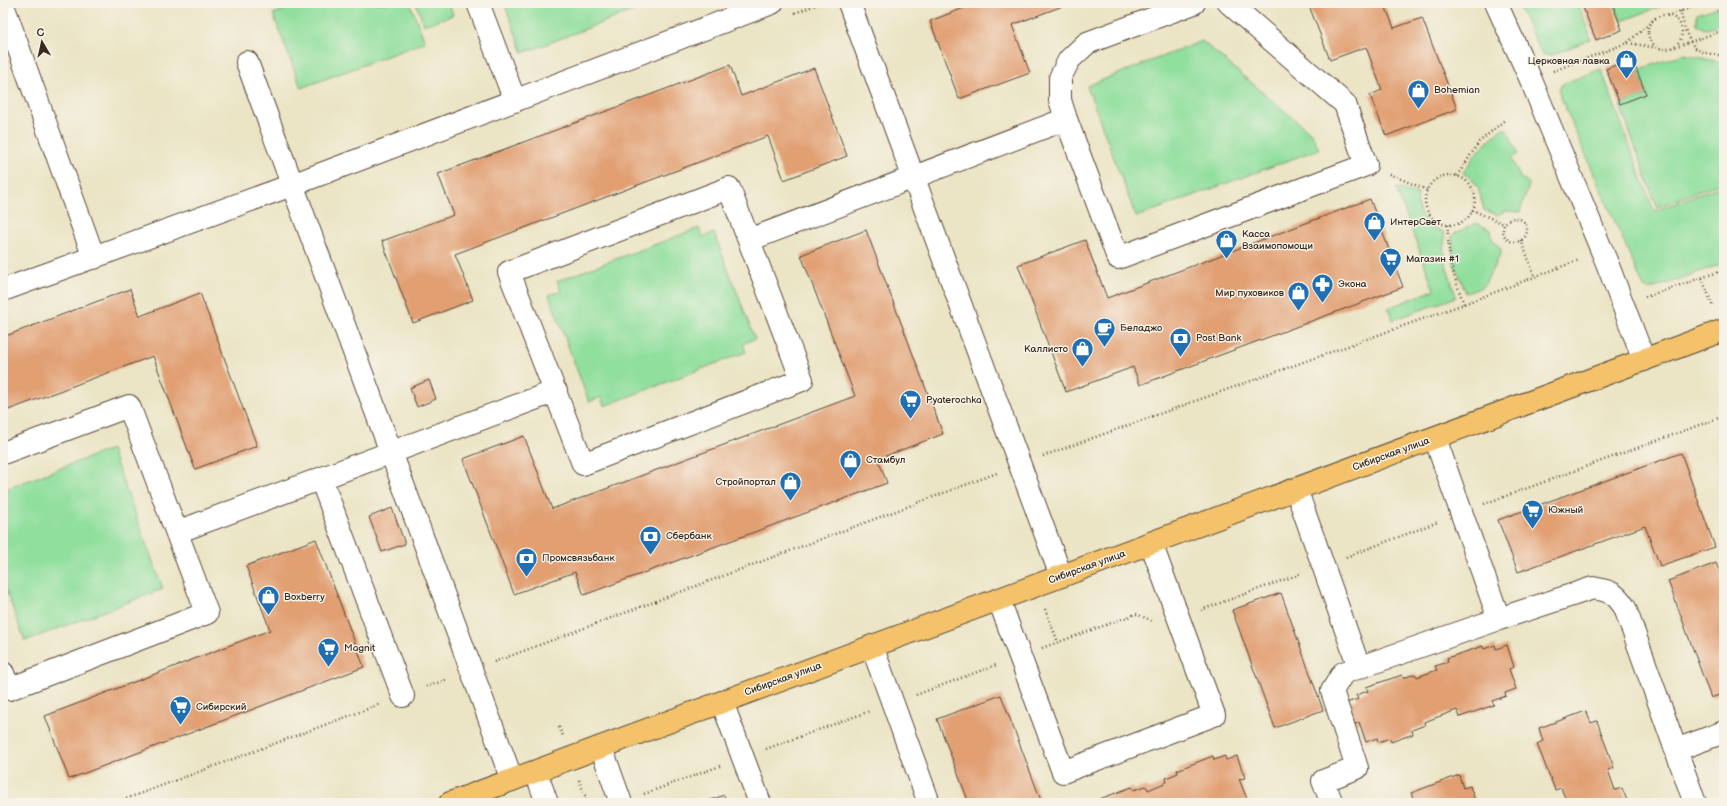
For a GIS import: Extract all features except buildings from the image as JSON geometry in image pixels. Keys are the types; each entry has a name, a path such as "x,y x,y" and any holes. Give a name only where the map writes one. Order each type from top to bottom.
{"main road":[{"name":"Сибирская улица","path":"450,803 1724,330"}],"street":[{"path":"478,3 515,101"},
{"path":"3,290 292,185 772,3"},
{"path":"849,3 1061,576"},
{"path":"1194,3 1087,44 1069,60 1060,78 1060,100 1066,119 1118,258 1366,165 1345,104 1229,3"},
{"path":"1496,3 1602,251 1644,360"},
{"path":"3,5 8,31 94,258"},
{"path":"247,62 390,453 512,780"},
{"path":"749,240 913,179 1066,119"},
{"path":"729,188 749,240 802,380 583,464 510,272 729,188"},
{"path":"177,532 556,391"},
{"path":"3,453 129,406 207,613 9,689 3,673"},
{"path":"1435,438 1499,619"},
{"path":"321,479 403,696"},
{"path":"1296,489 1359,666"},
{"path":"999,600 1064,772 1214,715 1151,543"},
{"path":"1332,803 1323,781 1357,768 1332,691 1343,673 1359,666 1593,588 1618,596 1625,608 1695,803"},
{"path":"872,646 930,803"},
{"path":"722,702 760,803"},
{"path":"1676,750 1724,732"},
{"path":"601,747 621,803"},
{"path":"536,772 547,803"}],"path":[{"path":"1680,3 1680,11 1690,42 1696,49 1724,56"},
{"path":"1530,80 1627,43 1656,18 1667,16 1704,3"},
{"path":"1667,16 1676,20 1682,29 1680,40 1672,48"},
{"path":"1656,18 1649,26 1649,36 1651,42 1660,48"},
{"path":"1627,43 1660,48 1672,48 1724,30"},
{"path":"1457,176 1479,142 1506,119"},
{"path":"1366,165 1427,190"},
{"path":"1447,175 1457,176 1469,184 1473,190 1475,198 1472,210 1465,220 1457,224 1448,225 1434,219 1428,213 1425,205 1427,190 1432,182 1439,178 1447,175"},
{"path":"1472,210 1504,224"},
{"path":"1514,218 1524,222 1526,226 1526,234 1520,240 1513,242 1506,238 1503,231 1504,224 1507,220 1514,218"},
{"path":"1448,225 1449,261 1452,274 1464,304"},
{"path":"1520,240 1534,277"},
{"path":"115,803 1019,465 1464,304 1602,251"},
{"path":"1621,299 1647,297 1724,270"}],"green space":[{"path":"303,3 410,3 425,42 301,88 273,14"},
{"path":"416,3 449,3 453,15 424,25"},
{"path":"504,3 653,3 523,53"},
{"path":"1517,3 1578,3 1591,39 1550,56 1543,54"},
{"path":"1613,3 1669,3 1622,21"},
{"path":"1724,5 1724,23 1704,29 1697,24 1697,14"},
{"path":"1202,41 1312,134 1319,149 1136,217 1087,86"},
{"path":"1684,54 1724,63 1724,182 1657,207 1620,105 1647,95 1638,70"},
{"path":"1601,69 1654,211 1724,185 1724,263 1649,290 1644,288 1560,96 1559,90 1562,84"},
{"path":"1501,129 1507,129 1518,154 1511,158 1521,179 1528,182 1529,185 1520,212 1505,211 1498,215 1484,210 1478,187 1471,178 1463,173 1477,152"},
{"path":"1396,188 1418,194 1418,208 1423,218 1427,223 1444,232 1445,261 1456,297 1393,320 1388,308 1434,290"},
{"path":"1476,223 1491,230 1492,239 1501,249 1501,253 1483,287 1466,293 1454,263 1452,236"},
{"path":"699,228 703,237 714,233 755,339 743,344 746,352 604,406 601,397 589,402 549,295 561,291 557,281"},
{"path":"111,449 163,589 25,641 3,583 3,490"}],"place":[{"name":"Церковная лавка","path":"1626,80"},
{"name":"Bohemian","path":"1419,110"},
{"name":"ИнтерСвет","path":"1374,242"},
{"name":"Касса Взаимопомощи","path":"1226,260"},
{"name":"Магазин #1","path":"1390,278"},
{"name":"Экона","path":"1323,304"},
{"name":"Мир пуховиков","path":"1299,312"},
{"name":"Беладжо","path":"1104,348"},
{"name":"Post Bank","path":"1181,358"},
{"name":"Каллисто","path":"1083,368"},
{"name":"Pyaterochka","path":"911,420"},
{"name":"Стамбул","path":"851,480"},
{"name":"Стройпортал","path":"791,502"},
{"name":"Южный","path":"1532,530"},
{"name":"Сбербанк","path":"651,556"},
{"name":"Промсвязьбанк","path":"526,578"},
{"name":"Boxberry","path":"269,616"},
{"name":"Magnit","path":"329,668"},
{"name":"Сибирский","path":"180,726"}]}
